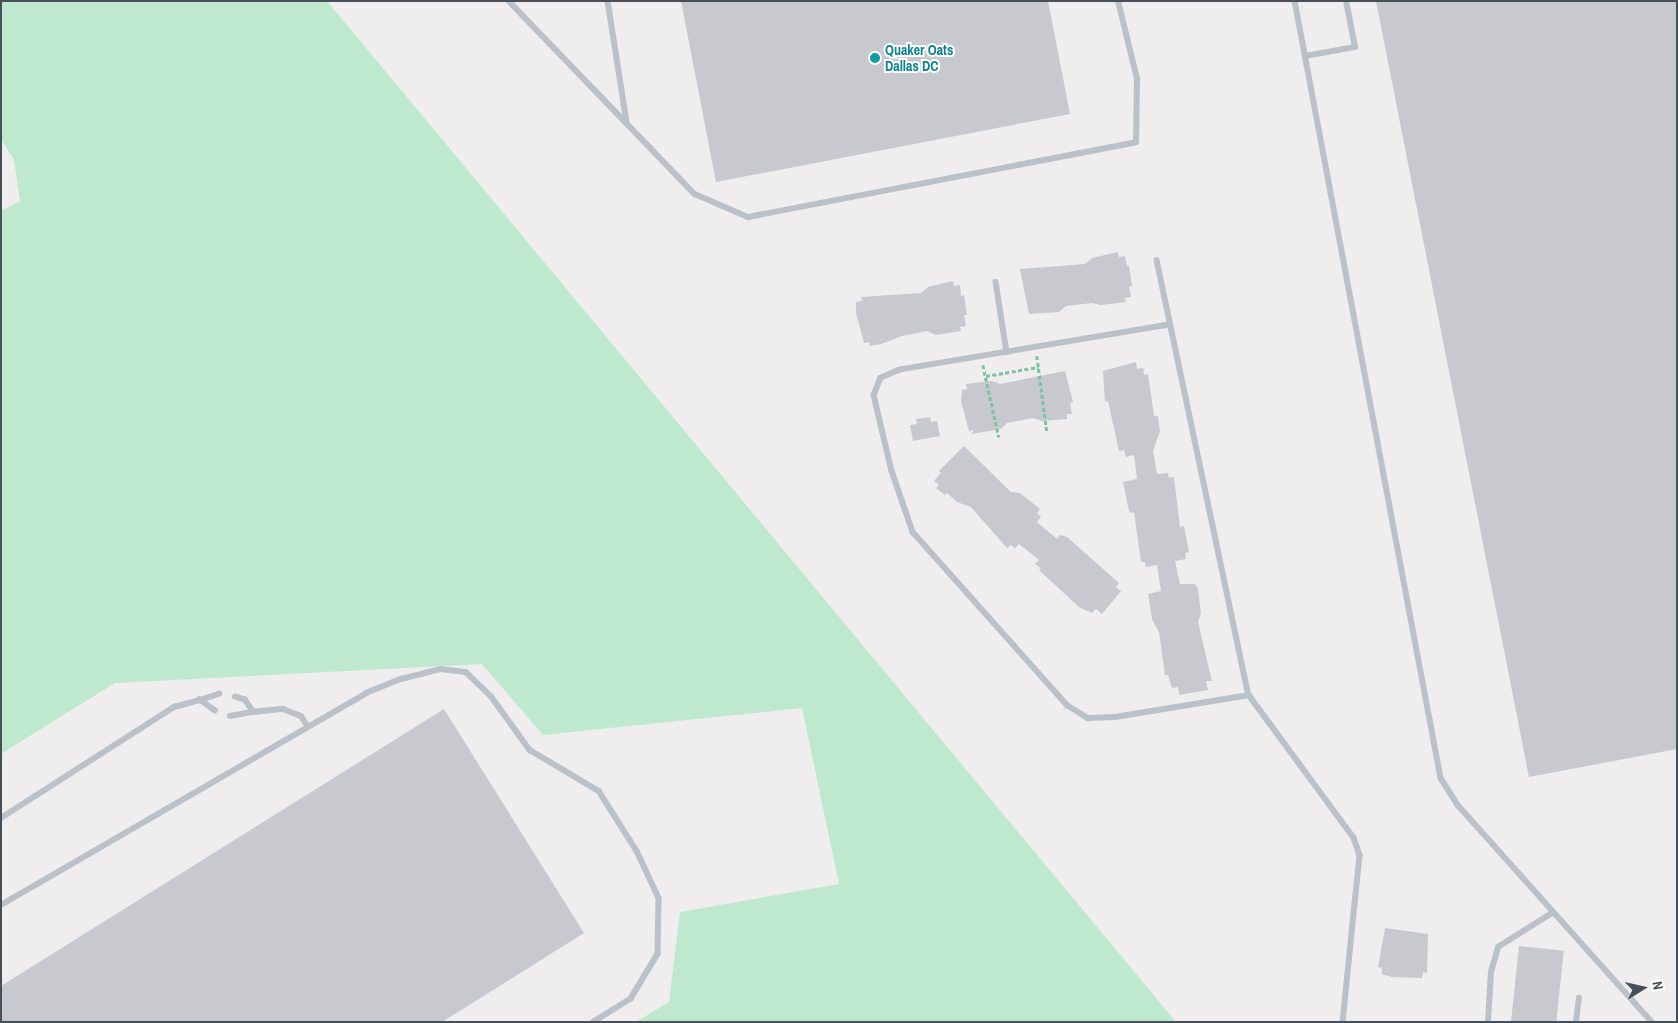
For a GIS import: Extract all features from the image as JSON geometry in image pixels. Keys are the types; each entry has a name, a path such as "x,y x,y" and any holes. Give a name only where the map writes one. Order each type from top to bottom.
{"lane":[{"path":"509,1 695,194 748,217 1136,142 1138,79 1118,1"},
{"path":"608,1 627,124"},
{"path":"1295,1 1441,778 1458,805 1552,913 1575,934 1652,1022"},
{"path":"1305,56 1355,46 1346,1"},
{"path":"1157,260 1169,325 1249,695 1358,847 1360,863 1343,1022"},
{"path":"996,282 1008,352"},
{"path":"1169,325 900,370 881,378 874,395 892,471 913,532 1067,705 1088,718 1222,702 1249,695"},
{"path":"1,906 366,693 401,679 441,669 466,672 492,696 530,750 598,791 637,851 659,898 658,954 631,999 594,1022"},
{"path":"1,818 174,707 219,694"},
{"path":"234,697 245,700 253,712"},
{"path":"200,700 215,711"},
{"path":"230,716 283,709 301,716 308,726"},
{"path":"1488,1022 1491,972 1498,947 1552,913"},
{"path":"1576,1022 1579,998"}],"path":[{"path":"1036,347 1047,432"},
{"path":"981,356 999,437"},
{"path":"985,376 1038,367"}],"green space":[{"path":"1,1 327,1 1176,1022 636,1022 669,1002 680,912 839,884 802,708 543,735 482,664 115,683 1,754 1,211 20,201 14,160 1,139"}],"building":[{"name":"Quaker Oats Dallas DC","path":"681,1 1048,1 1070,114 716,182"},
{"path":"1376,1 1677,1 1677,749 1529,777"},
{"path":"1118,252 1119,257 1125,256 1127,266 1129,266 1132,286 1129,287 1131,297 1125,298 1126,302 1066,306 1059,312 1029,314 1020,269 1085,264 1092,258"},
{"path":"953,281 954,286 960,285 961,296 964,295 967,315 964,315 966,326 960,327 961,331 936,335 927,331 902,336 881,344 870,346 869,342 864,343 856,313 856,302 862,301 861,297 921,293 928,287"},
{"path":"1136,362 1137,369 1143,368 1144,375 1148,374 1154,416 1158,416 1160,431 1153,451 1157,474 1168,473 1169,478 1174,477 1180,527 1184,526 1189,552 1185,553 1186,559 1175,561 1180,584 1195,584 1198,589 1201,614 1198,622 1212,681 1206,681 1208,690 1179,695 1178,687 1172,688 1168,675 1165,675 1159,632 1152,619 1148,594 1161,591 1157,565 1146,567 1145,562 1141,562 1134,512 1130,513 1123,482 1137,479 1134,455 1126,457 1124,450 1119,451 1108,401 1105,402 1103,371"},
{"path":"1065,371 1073,402 1070,403 1072,414 1067,414 1067,419 1042,421 1033,418 1007,423 1001,429 971,434 974,430 969,431 961,401 962,390 967,389 966,384 992,381 1000,384"},
{"path":"930,417 931,422 937,421 940,436 913,441 910,425 917,424 916,419"},
{"path":"964,446 1011,492 1020,493 1040,509 1037,513 1041,517 1037,522 1057,539 1060,535 1067,537 1119,583 1116,587 1121,591 1102,614 1096,609 1092,613 1079,607 1039,570 1041,568 1035,564 1039,560 1019,544 1015,548 1011,545 1007,548 971,507 957,502 947,493 945,495 936,488 939,485 934,481 941,473 939,471"},
{"path":"444,709 584,933 442,1022 1,1022 1,986"},
{"path":"1385,928 1428,934 1427,973 1423,972 1422,978 1392,977 1382,974 1382,968 1378,967"},
{"path":"1519,946 1564,951 1556,1022 1511,1022"}],"place":[{"name":"Quaker Oats Dallas DC","path":"875,58"}]}
